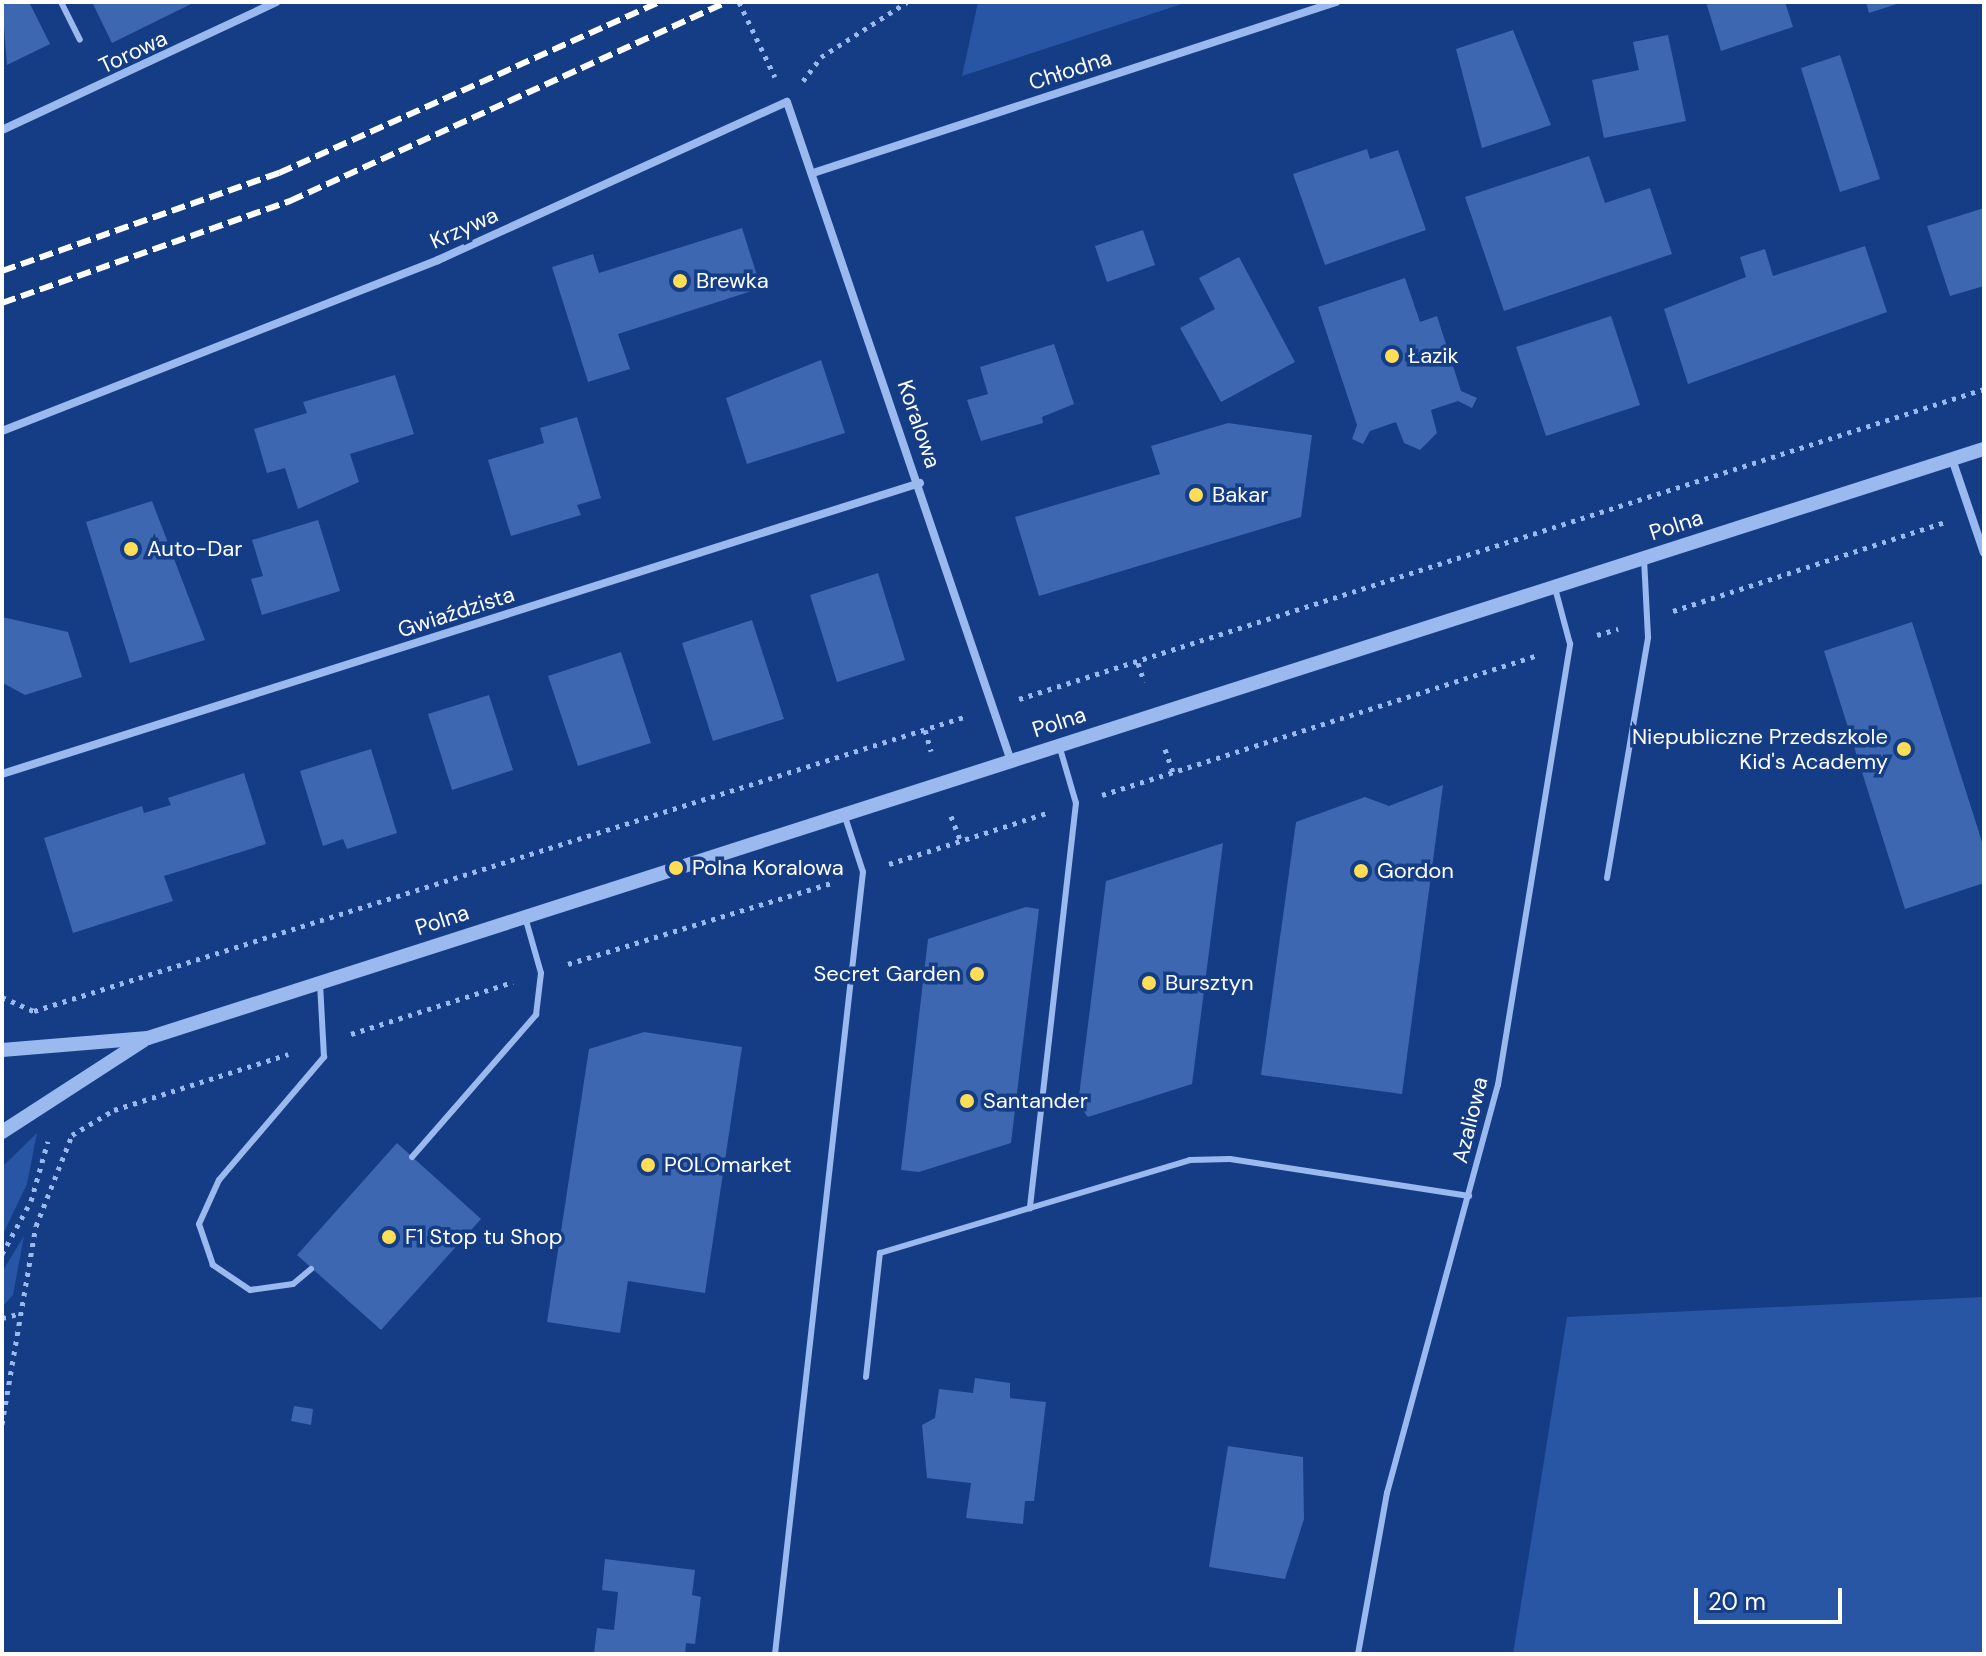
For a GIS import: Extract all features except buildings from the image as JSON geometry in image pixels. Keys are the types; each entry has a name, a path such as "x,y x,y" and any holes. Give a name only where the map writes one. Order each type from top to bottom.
{"street":[{"name":"Torowa","path":"2,130 277,2"},
{"name":"Chłodna","path":"816,172 1336,2"},
{"name":"Koralowa","path":"787,102 816,172 1011,761"},
{"name":"Krzywa","path":"2,431 438,260 787,102"},
{"name":"Polna","path":"2,1050 148,1038 1984,449"},
{"path":"1952,459 1984,553"},
{"name":"Gwiaździsta","path":"2,774 920,483"},
{"name":"Polna","path":"2,1132 148,1038"}],"lane":[{"path":"61,2 80,40"},
{"path":"1607,878 1649,619 1644,558"},
{"name":"Azaliowa","path":"1358,1654 1387,1493 1498,1085 1570,644 1555,588"},
{"path":"1030,1208 1076,803 1059,745"},
{"path":"775,1654 863,872 844,814"},
{"path":"412,1157 525,1032 543,994 541,973 525,917"},
{"path":"311,1269 293,1284 250,1290 213,1265 199,1224 219,1180 316,1073 328,1041 320,983"},
{"path":"866,1377 880,1253 1190,1160 1230,1159 1469,1196"}],"path":[{"path":"739,2 787,102 821,57 907,2"},
{"path":"2,1424 18,1314 36,1226 72,1135 114,1110 1971,514"},
{"path":"1138,663 1144,682"},
{"path":"925,730 931,751"},
{"path":"1165,749 1173,772"},
{"path":"951,816 960,840"},
{"path":"2,1318 18,1314"},
{"path":"2,1357 12,1359"}],"shaded area":[{"path":"978,2 1188,2 962,76"},
{"path":"37,1133 27,1184 2,1236 2,1167"},
{"path":"24,1236 13,1295 2,1307 2,1272"},
{"path":"1984,1297 1984,1654 1513,1654 1567,1317"}],"railway":[{"path":"2,271 279,173 659,2"},
{"path":"2,303 290,201 727,2"}],"place":[{"name":"Brewka","path":"680,281"},
{"name":"Łazik","path":"1392,356"},
{"name":"Bakar","path":"1196,495"},
{"name":"Auto-Dar","path":"131,549"},
{"name":"Niepubliczne Przedszkole Kid's Academy","path":"1904,749"},
{"name":"Polna Koralowa","path":"676,868"},
{"name":"Gordon","path":"1361,871"},
{"name":"Secret Garden","path":"977,974"},
{"name":"Bursztyn","path":"1149,983"},
{"name":"Santander","path":"967,1101"},
{"name":"POLOmarket","path":"648,1165"},
{"name":"F1 Stop tu Shop","path":"389,1237"}]}
